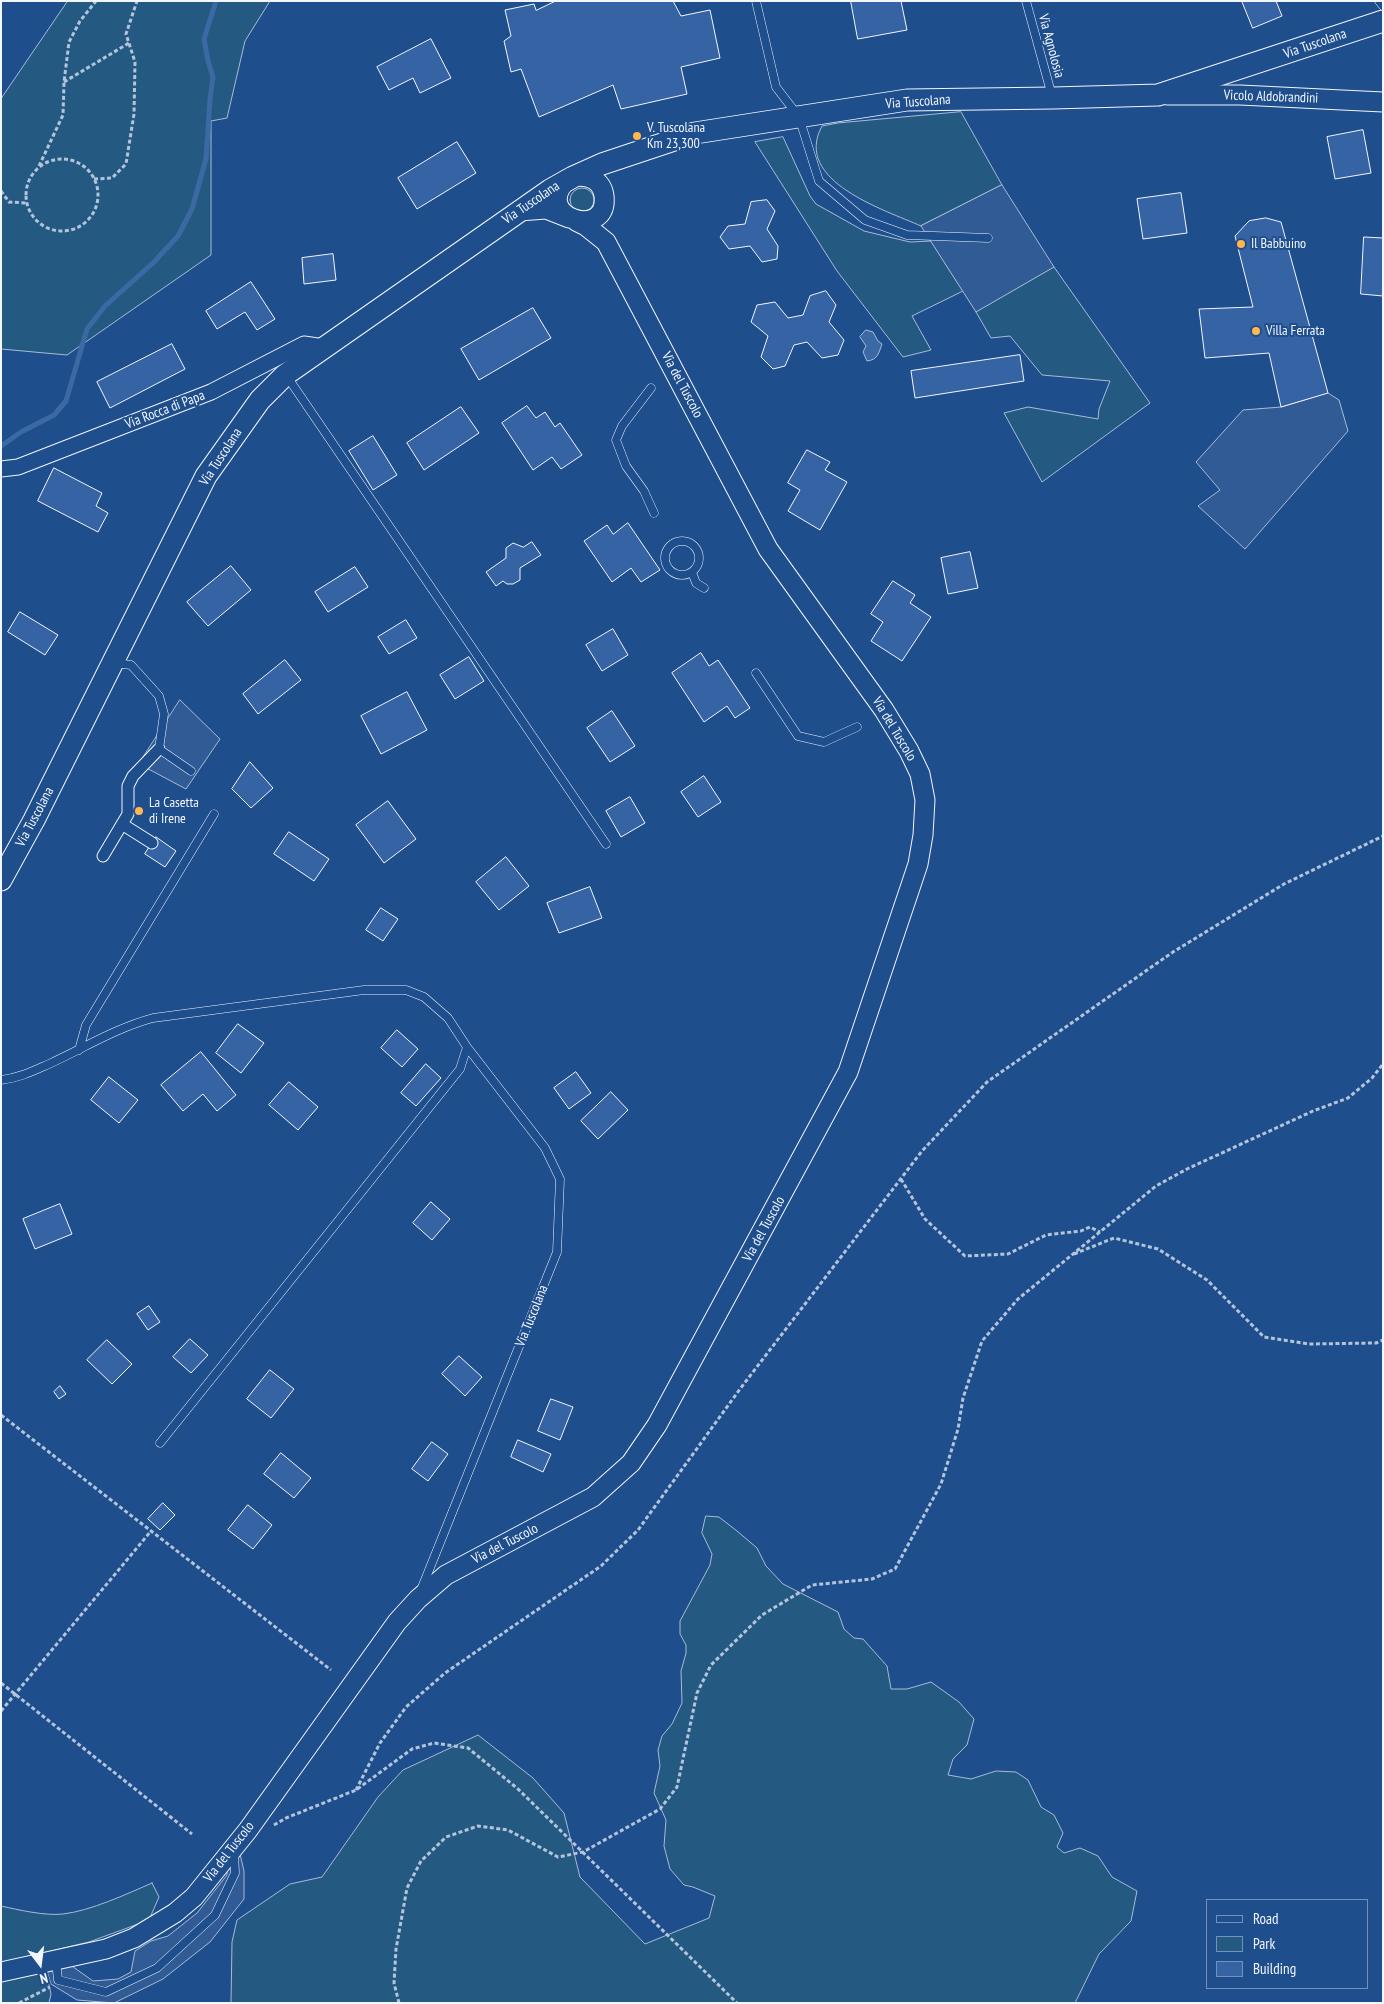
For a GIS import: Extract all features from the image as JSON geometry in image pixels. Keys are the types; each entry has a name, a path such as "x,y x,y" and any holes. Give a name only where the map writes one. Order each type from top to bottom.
{"main road":[{"name":"Via Tuscolana","path":"1,880 34,820 206,476 260,400 285,375 324,347 519,211 570,178 622,157 695,132 907,100 1158,95 1230,73 1383,21"}],"street":[{"path":"1230,73 1240,95"},
{"name":"Vicolo Aldobrandini","path":"1158,95 1240,95 1383,102"},
{"path":"606,242 604,201 603,191 595,180 588,176 570,178 560,188 558,202 560,209 572,220 582,222 596,217 604,201 613,167 622,157"},
{"path":"519,211 546,209 586,226 606,242"},
{"name":"Via del Tuscolo","path":"1,1972 106,1949 134,1938 175,1913 194,1897 248,1830 397,1622 418,1599 446,1575 593,1497 630,1463 644,1445 671,1399 848,1072 915,872 923,835 925,800 920,774 910,751 884,710 768,549 606,242"},
{"name":"Via Rocca di Papa","path":"1,469 18,467 211,392 304,344 324,347"},
{"path":"103,856 128,814 128,786 133,776 159,749"},
{"path":"122,824 152,843"}],"lane":[{"path":"756,1 776,88 799,116 820,180 865,220 907,235 988,238"},
{"name":"Via Agnolosia","path":"1026,1 1053,98"},
{"path":"1379,1 1383,6"},
{"path":"285,375 606,844"},
{"path":"651,388 622,426 616,440 626,466 644,491 654,513"},
{"path":"684,540 694,545 698,550 699,562 692,572 682,575 676,574 668,568 664,558 668,547 672,543 684,540"},
{"path":"692,572 696,584 704,588"},
{"path":"113,662 131,665 159,696 164,714 159,749 191,771"},
{"path":"756,674 798,736 824,742 857,727"},
{"path":"79,1050 86,1025 214,814"},
{"name":"Via Tuscolana","path":"1,1080 16,1078 79,1050 128,1025 153,1018 381,989 406,990 424,997 448,1018 467,1047 545,1148 560,1179 557,1252 418,1599"},
{"path":"160,1443 460,1070 467,1047"},
{"path":"56,1961 58,1980 106,1992 157,1968 215,1915 235,1873 234,1847"}],"path":[{"path":"38,168 53,160 69,160 79,163 88,170 94,178 98,190 98,202 93,214 85,223 74,229 62,231 50,229 39,223 31,214 27,203 28,184 64,115 64,82 68,42 80,21 96,1"},
{"path":"94,178 112,178 126,164 134,114 135,62 126,34 137,1"},
{"path":"64,82 129,43"},
{"path":"1,190 9,202 27,203"},
{"path":"356,1790 380,1743 406,1707 446,1673 601,1566 638,1530 746,1382 922,1151 987,1082 1173,952 1284,884 1383,836"},
{"path":"399,2003 394,1984 396,1950 407,1888 421,1861 446,1836 478,1826 508,1830 558,1856 583,1852 660,1809 677,1787 697,1693 710,1665 762,1615 812,1585 872,1579 896,1569 941,1484 958,1429 963,1398 982,1341 1018,1298 1156,1186 1277,1128 1348,1098 1372,1078 1383,1064"},
{"path":"901,1179 925,1219 965,1256 1008,1254 1046,1235 1081,1231 1090,1227 1100,1232"},
{"path":"1071,1255 1114,1238 1158,1248 1207,1280 1264,1337 1309,1344 1376,1343 1383,1340"},
{"path":"1,1415 331,1670"},
{"path":"1,1711 151,1531"},
{"path":"1,1683 192,1834"},
{"path":"248,1830 266,1830 286,1818 356,1790 412,1749 434,1743 468,1748 518,1789 737,2003"},
{"path":"20,2003 54,1985 58,1980"}],"green space":[{"path":"68,1 270,1 245,41 227,118 211,121 211,255 67,355 1,349 1,99"},
{"path":"961,112 1002,185 921,226 866,202 847,191 831,178 820,163 816,145 822,126"},
{"path":"783,137 810,196 816,204 864,231 910,242 931,241 963,291 912,316 931,350 903,357 837,271 755,142"},
{"path":"582,188 587,189 593,195 593,205 587,211 582,212 577,211 571,205 570,200 571,195 577,189"},
{"path":"1054,267 1150,403 1042,482 1004,413 1028,407 1098,419 1099,409 1110,381 1042,375 1010,336 991,338 976,312"},
{"path":"706,1516 719,1517 757,1548 766,1566 783,1584 838,1612 844,1629 854,1638 863,1639 887,1666 891,1689 907,1689 931,1682 959,1702 974,1719 967,1745 953,1759 948,1775 971,1779 996,1771 1016,1772 1028,1780 1041,1807 1054,1815 1063,1833 1057,1847 1064,1853 1080,1848 1098,1856 1112,1877 1137,1891 1131,1921 1099,1954 1075,2003 231,2003 232,1942 237,1920 290,1884 322,1877 378,1797 403,1770 478,1735 533,1778 564,1813 580,1877 645,1944 709,1918 715,1896 684,1885 670,1869 664,1846 666,1820 654,1793 660,1766 658,1750 662,1736 672,1724 682,1703 681,1671 686,1653 686,1645 680,1634 680,1621 710,1565 712,1554 702,1533"},
{"path":"152,1883 159,1897 149,1920 89,1942 42,1953 51,1994 49,2003 1,2003 1,1906 24,1911 63,1914 96,1906"}],"shaded area":[{"path":"1002,185 1054,267 976,312 921,226"},
{"path":"866,330 873,332 882,344 876,357 867,361 863,352 866,346 860,337"},
{"path":"1328,393 1339,400 1348,431 1245,549 1198,506 1220,490 1196,462 1243,410 1281,407"},
{"path":"180,700 220,739 186,789 139,764"},
{"path":"240,1854 244,1871 244,1899 210,1942 163,1979 114,2003 77,2000 51,1984 47,1971 69,1964 93,1981 118,1979 131,1972 135,1951 151,1941 168,1936 197,1913 227,1875 227,1865"}],"building":[{"path":"556,1 673,1 681,16 710,10 720,58 681,67 687,94 621,109 613,85 539,117 521,69 511,72 504,41 511,36 505,10 534,4 536,10"},
{"path":"851,1 901,1 907,30 858,39"},
{"path":"1242,1 1276,1 1282,16 1253,28"},
{"path":"431,39 451,78 420,93 413,78 389,90 377,67"},
{"path":"1363,130 1371,173 1335,179 1327,137"},
{"path":"457,142 476,173 417,209 398,178"},
{"path":"1181,193 1187,233 1143,239 1137,199"},
{"path":"767,200 775,211 767,229 778,246 777,259 762,262 750,246 729,249 720,237 728,226 745,224 751,202"},
{"path":"1266,218 1281,222 1328,393 1281,407 1269,353 1205,358 1199,309 1253,307 1235,236 1249,221"},
{"path":"1364,237 1383,238 1383,296 1361,294"},
{"path":"333,254 336,280 304,284 302,258"},
{"path":"251,282 275,319 257,330 245,312 217,329 206,311"},
{"path":"826,291 836,305 829,322 844,340 838,355 822,358 807,342 794,345 785,366 773,369 761,357 768,336 751,322 757,305 775,302 788,318 803,315 810,296"},
{"path":"533,308 551,338 479,380 461,349"},
{"path":"172,344 185,369 110,408 97,382"},
{"path":"1020,355 1024,381 915,398 911,371"},
{"path":"527,406 536,418 545,412 555,427 560,423 582,455 561,469 552,457 533,470 502,423"},
{"path":"461,407 479,433 424,470 407,443"},
{"path":"373,436 397,475 373,490 349,451"},
{"path":"807,450 830,462 825,470 847,482 820,530 788,511 800,490 788,483"},
{"path":"54,468 102,493 96,506 108,513 98,532 38,501"},
{"path":"628,523 660,570 641,582 631,568 612,582 584,541 607,525 613,534"},
{"path":"532,542 541,555 520,568 520,580 513,584 507,584 503,581 496,586 486,572 506,558 506,548 513,543 523,547"},
{"path":"970,552 978,588 948,594 941,558"},
{"path":"231,566 251,590 208,626 187,602"},
{"path":"355,567 368,587 328,612 315,592"},
{"path":"893,581 915,595 910,603 931,617 902,661 871,641 883,622 871,614"},
{"path":"20,612 58,635 45,655 8,632"},
{"path":"406,620 417,638 389,654 378,637"},
{"path":"613,629 628,655 602,671 586,645"},
{"path":"701,653 709,666 718,660 750,708 735,718 727,706 704,722 672,673"},
{"path":"469,657 484,681 455,699 440,675"},
{"path":"285,660 301,680 258,714 243,694"},
{"path":"407,692 427,730 381,754 361,716"},
{"path":"612,711 635,746 610,762 587,728"},
{"path":"250,762 273,788 251,808 232,789"},
{"path":"704,776 721,802 698,817 681,792"},
{"path":"630,797 645,823 621,837 606,811"},
{"path":"388,801 416,839 384,863 356,825"},
{"path":"289,832 329,859 314,881 274,854"},
{"path":"156,837 176,851 165,867 145,854"},
{"path":"506,857 529,886 499,910 476,882"},
{"path":"590,887 602,918 559,933 547,903"},
{"path":"381,908 398,919 383,941 366,930"},
{"path":"238,1024 264,1043 241,1073 216,1053"},
{"path":"397,1030 418,1049 402,1067 381,1048"},
{"path":"201,1052 236,1095 217,1111 203,1094 183,1111 161,1085"},
{"path":"426,1064 441,1078 416,1106 401,1093"},
{"path":"576,1072 591,1093 569,1109 554,1088"},
{"path":"109,1077 138,1100 119,1123 91,1100"},
{"path":"289,1082 318,1107 298,1130 269,1105"},
{"path":"611,1092 628,1110 598,1139 581,1121"},
{"path":"431,1202 450,1219 432,1240 413,1223"},
{"path":"60,1204 72,1234 35,1249 23,1219"},
{"path":"149,1306 160,1322 148,1330 137,1314"},
{"path":"190,1339 208,1355 191,1373 173,1357"},
{"path":"107,1340 132,1364 112,1384 87,1360"},
{"path":"459,1356 482,1377 465,1396 442,1374"},
{"path":"270,1370 294,1389 271,1418 247,1399"},
{"path":"60,1386 66,1394 59,1399 54,1392"},
{"path":"551,1399 573,1407 560,1440 538,1431"},
{"path":"518,1440 551,1454 543,1472 511,1457"},
{"path":"432,1442 448,1454 428,1481 412,1469"},
{"path":"281,1453 311,1478 294,1498 264,1474"},
{"path":"163,1503 175,1515 160,1530 148,1519"},
{"path":"248,1505 272,1525 253,1549 228,1530"}],"waterway":[{"path":"1,446 21,432 54,415 66,401 87,329 105,306 154,262 178,236 192,209 206,159 213,77 204,39 216,1"}],"place":[{"name":"V. Tuscolana Km 23,300","path":"637,136"},
{"name":"Il Babbuino","path":"1241,244"},
{"name":"Villa Ferrata","path":"1256,331"},
{"name":"La Casetta di Irene","path":"139,811"}]}
